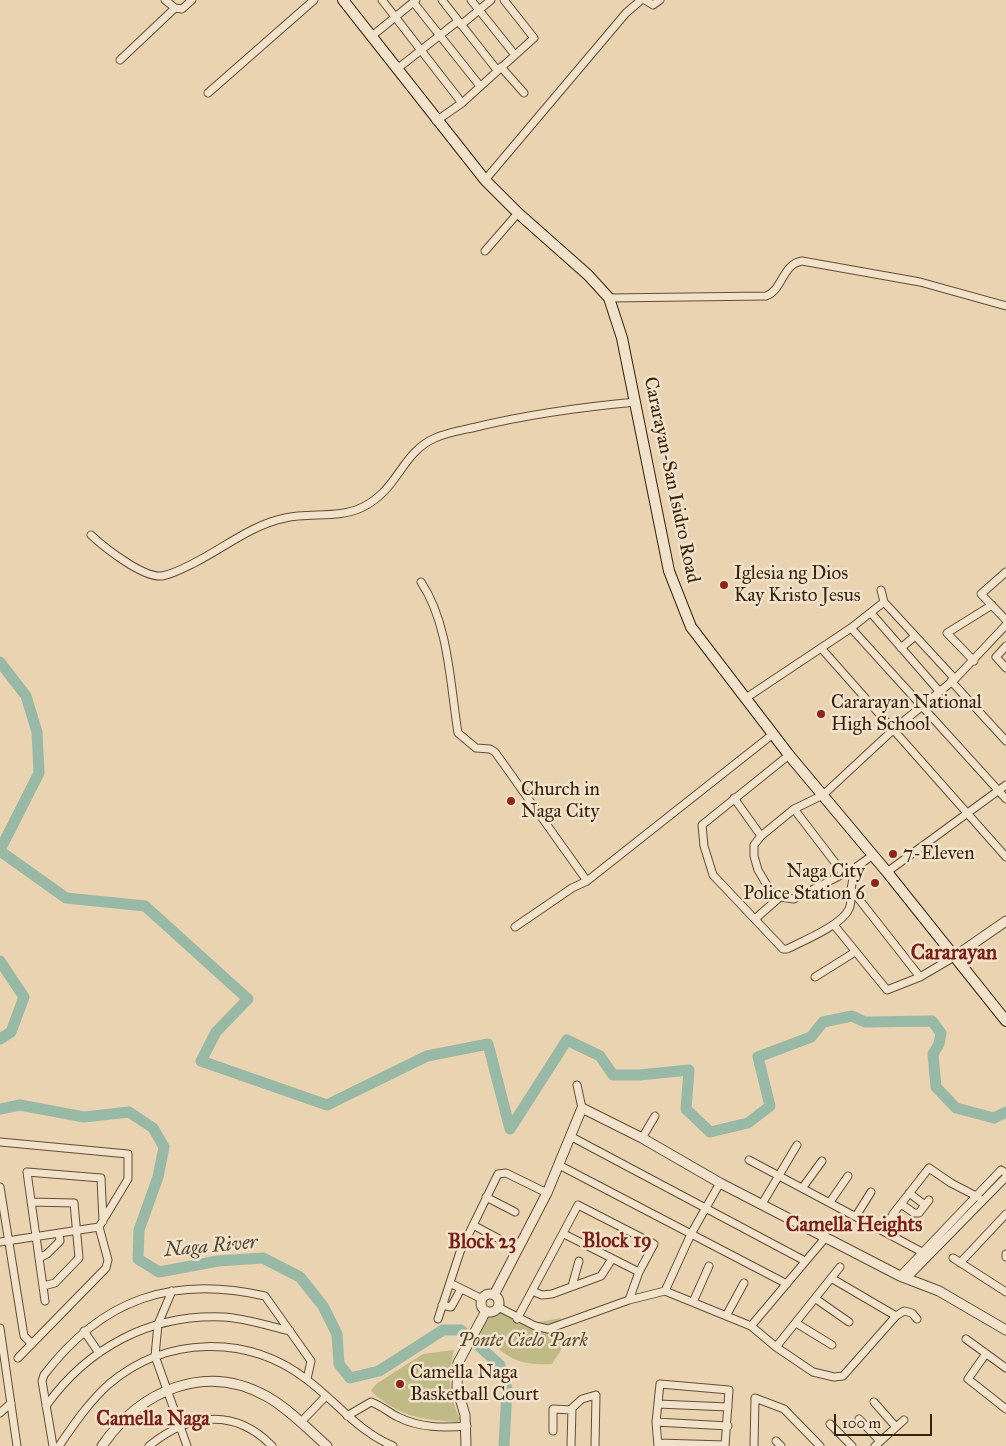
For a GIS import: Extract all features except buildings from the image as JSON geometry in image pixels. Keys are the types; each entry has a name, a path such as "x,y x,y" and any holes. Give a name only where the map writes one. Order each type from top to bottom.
{"main road":[{"name":"Cararayan-San Isidro Road","path":"343,0 436,121 485,180 518,213 588,275 609,298 622,338 669,571 691,627 789,755 887,872 1006,1021"}],"street":[{"path":"165,0 175,8 182,8 192,0"},
{"path":"208,93 314,0"},
{"path":"382,0 462,103"},
{"path":"442,0 499,68 524,93"},
{"path":"471,0 516,55"},
{"path":"397,69 491,0"},
{"path":"436,121 462,103 534,38 504,0"},
{"path":"485,180 626,13 643,0 653,5 660,0"},
{"path":"372,36 415,2 480,86"},
{"path":"120,60 175,8"},
{"path":"485,251 518,213"},
{"path":"609,298 766,296 772,294 794,262 802,261 920,282 1006,306"},
{"path":"91,535 105,548 146,573 161,576 178,571 213,554 253,528 284,518 315,514 334,514 362,507 388,490 410,455 436,438 493,423 565,409 636,402"},
{"path":"1006,572 981,594 1006,620"},
{"path":"420,582 432,599 443,638 458,733 476,748 490,749 495,752 587,881"},
{"path":"881,590 884,602 1006,741"},
{"path":"746,698 851,628 884,602"},
{"path":"974,661 947,633 992,605"},
{"path":"871,614 939,691"},
{"path":"873,855 856,868 842,873 794,899 780,897 771,892 758,870 754,856 754,845 761,836 794,809 823,795 893,730 974,661 1006,625"},
{"path":"851,628 1006,799"},
{"path":"901,648 915,636"},
{"path":"1006,646 996,657 1006,668"},
{"path":"821,648 1006,857"},
{"path":"515,927 572,888 587,881 773,734"},
{"path":"789,755 702,825 704,846 713,875 783,949 787,949 834,925 845,915 850,908 850,889 856,868"},
{"path":"887,872 1006,785"},
{"path":"734,798 761,836"},
{"path":"794,809 842,873"},
{"path":"850,889 920,977"},
{"path":"756,919 780,897"},
{"path":"834,925 887,990 920,977 954,957 1006,921"},
{"path":"815,977 855,952"},
{"path":"494,1295 547,1194 560,1165 582,1108 578,1085"},
{"path":"582,1108 642,1138 720,1183 903,1277 961,1303 1006,1330"},
{"path":"642,1138 655,1116"},
{"path":"570,1136 805,1260"},
{"path":"0,1142 128,1154 128,1179 101,1224 76,1230 0,1242"},
{"path":"762,1204 797,1145"},
{"path":"749,1160 803,1187 924,1254"},
{"path":"803,1187 822,1161"},
{"path":"560,1165 787,1284"},
{"path":"884,1231 909,1192 929,1168 951,1183 976,1195 982,1201"},
{"path":"903,1277 976,1195 1001,1170 1006,1175 982,1201 924,1254"},
{"path":"18,1358 106,1268 108,1260 101,1224 101,1178 27,1172 45,1301"},
{"path":"438,1319 460,1252 498,1174 502,1172 547,1194"},
{"path":"830,1202 848,1176"},
{"path":"665,1291 691,1234 707,1209 720,1183"},
{"path":"0,1187 24,1336 32,1344"},
{"path":"856,1216 871,1192"},
{"path":"901,1204 914,1213 919,1213 927,1202 909,1192"},
{"path":"486,1197 515,1212"},
{"path":"31,1202 74,1203 79,1258 54,1283 43,1286"},
{"path":"517,1319 578,1205 654,1244 639,1272 630,1300"},
{"path":"960,1263 1006,1214"},
{"path":"473,1225 518,1249"},
{"path":"39,1258 60,1241 59,1233"},
{"path":"564,1234 639,1272"},
{"path":"751,1326 826,1237"},
{"path":"953,1258 1006,1292"},
{"path":"532,1291 542,1295 552,1294 601,1276 612,1259"},
{"path":"572,1286 579,1261"},
{"path":"693,1302 709,1266"},
{"path":"776,1347 840,1267"},
{"path":"831,1278 896,1316"},
{"path":"450,1283 482,1299"},
{"path":"726,1316 744,1283"},
{"path":"442,1305 451,1307 461,1289"},
{"path":"53,1446 42,1381 44,1376 84,1331 106,1314 132,1302 172,1291 225,1290 265,1296 311,1361 307,1379"},
{"path":"172,1291 158,1324 155,1356 187,1446"},
{"path":"498,1307 517,1319 548,1329 630,1300 665,1291 751,1326 776,1347 813,1372 834,1378 843,1376 896,1316 904,1311 912,1314 917,1319"},
{"path":"494,1295 486,1295 482,1299 481,1306 486,1311 492,1312 498,1307"},
{"path":"494,1295 498,1301 498,1307"},
{"path":"816,1299 849,1322"},
{"path":"466,1446 467,1426 456,1382 458,1364 486,1311"},
{"path":"46,1406 63,1384 99,1353 140,1329 196,1317 225,1317 290,1331"},
{"path":"796,1323 832,1345"},
{"path":"0,1328 17,1446"},
{"path":"84,1331 99,1353"},
{"path":"966,1339 985,1355 1006,1368"},
{"path":"59,1446 84,1410 110,1384 133,1367 155,1356 178,1349 209,1345 241,1348 267,1355 307,1379 363,1431 393,1446"},
{"path":"985,1355 968,1379 1006,1409"},
{"path":"102,1446 125,1416 166,1389 197,1382 223,1382 266,1396 301,1422 327,1446"},
{"path":"660,1384 729,1390 728,1407 725,1445 658,1445 656,1422 660,1384"},
{"path":"571,1446 572,1410 582,1399 596,1395 595,1446"},
{"path":"301,1422 326,1396"},
{"path":"754,1446 755,1398 784,1409 820,1446"},
{"path":"347,1416 371,1402 382,1406 401,1419 430,1427 467,1426"},
{"path":"874,1402 896,1427"},
{"path":"0,1413 11,1403"},
{"path":"658,1404 728,1407"},
{"path":"552,1432 553,1409 572,1410"},
{"path":"149,1446 180,1424 206,1419 239,1423 258,1433 272,1446"},
{"path":"859,1419 877,1444 904,1420"},
{"path":"656,1422 728,1426"},
{"path":"830,1424 852,1446"},
{"path":"808,1446 814,1440"}],"green space":[{"name":"Ponte Cielo Park","path":"497,1311 510,1311 534,1323 561,1318 561,1350 552,1364 518,1361 495,1346 477,1330 489,1314"},
{"path":"454,1350 450,1368 450,1385 453,1402 460,1419 457,1422 432,1420 411,1415 391,1406 371,1391 376,1384 423,1354"}],"waterway":[{"name":"Naga River","path":"0,662 26,696 37,732 39,773 0,850"},
{"path":"0,851 66,898 145,906 248,999 216,1032 201,1061 327,1105 427,1056 488,1044 510,1129 567,1040 600,1056 613,1075 639,1075 689,1070 686,1109 710,1132 748,1123 770,1106 758,1057 811,1037 823,1022 852,1016 865,1022 932,1021 941,1033 939,1044 933,1054 936,1087 956,1108 994,1118 1006,1112"},
{"name":"Naga River","path":"0,961 24,997 11,1032 0,1039"},
{"name":"Naga River","path":"0,1109 20,1105 84,1117 129,1112 153,1128 164,1147 158,1177 139,1230 138,1259 159,1272 218,1261 263,1258 300,1277 323,1306 337,1334 339,1364 350,1378 379,1371 443,1330 461,1330 500,1365 507,1389 504,1446"}],"place":[{"name":"Iglesia ng Dios Kay Kristo Jesus","path":"724,585"},
{"name":"Cararayan National High School","path":"821,714"},
{"name":"Church in Naga City","path":"511,801"},
{"name":"7-Eleven","path":"893,854"},
{"name":"Naga City Police Station 6","path":"875,883"},
{"name":"Camella Naga Basketball Court","path":"400,1384"}],"district":[{"name":"Cararayan","path":"954,954"},
{"name":"Camella Heights","path":"854,1226"},
{"name":"Block 19","path":"617,1242"},
{"name":"Block 23","path":"482,1243"},
{"name":"Camella Naga","path":"153,1420"}]}
